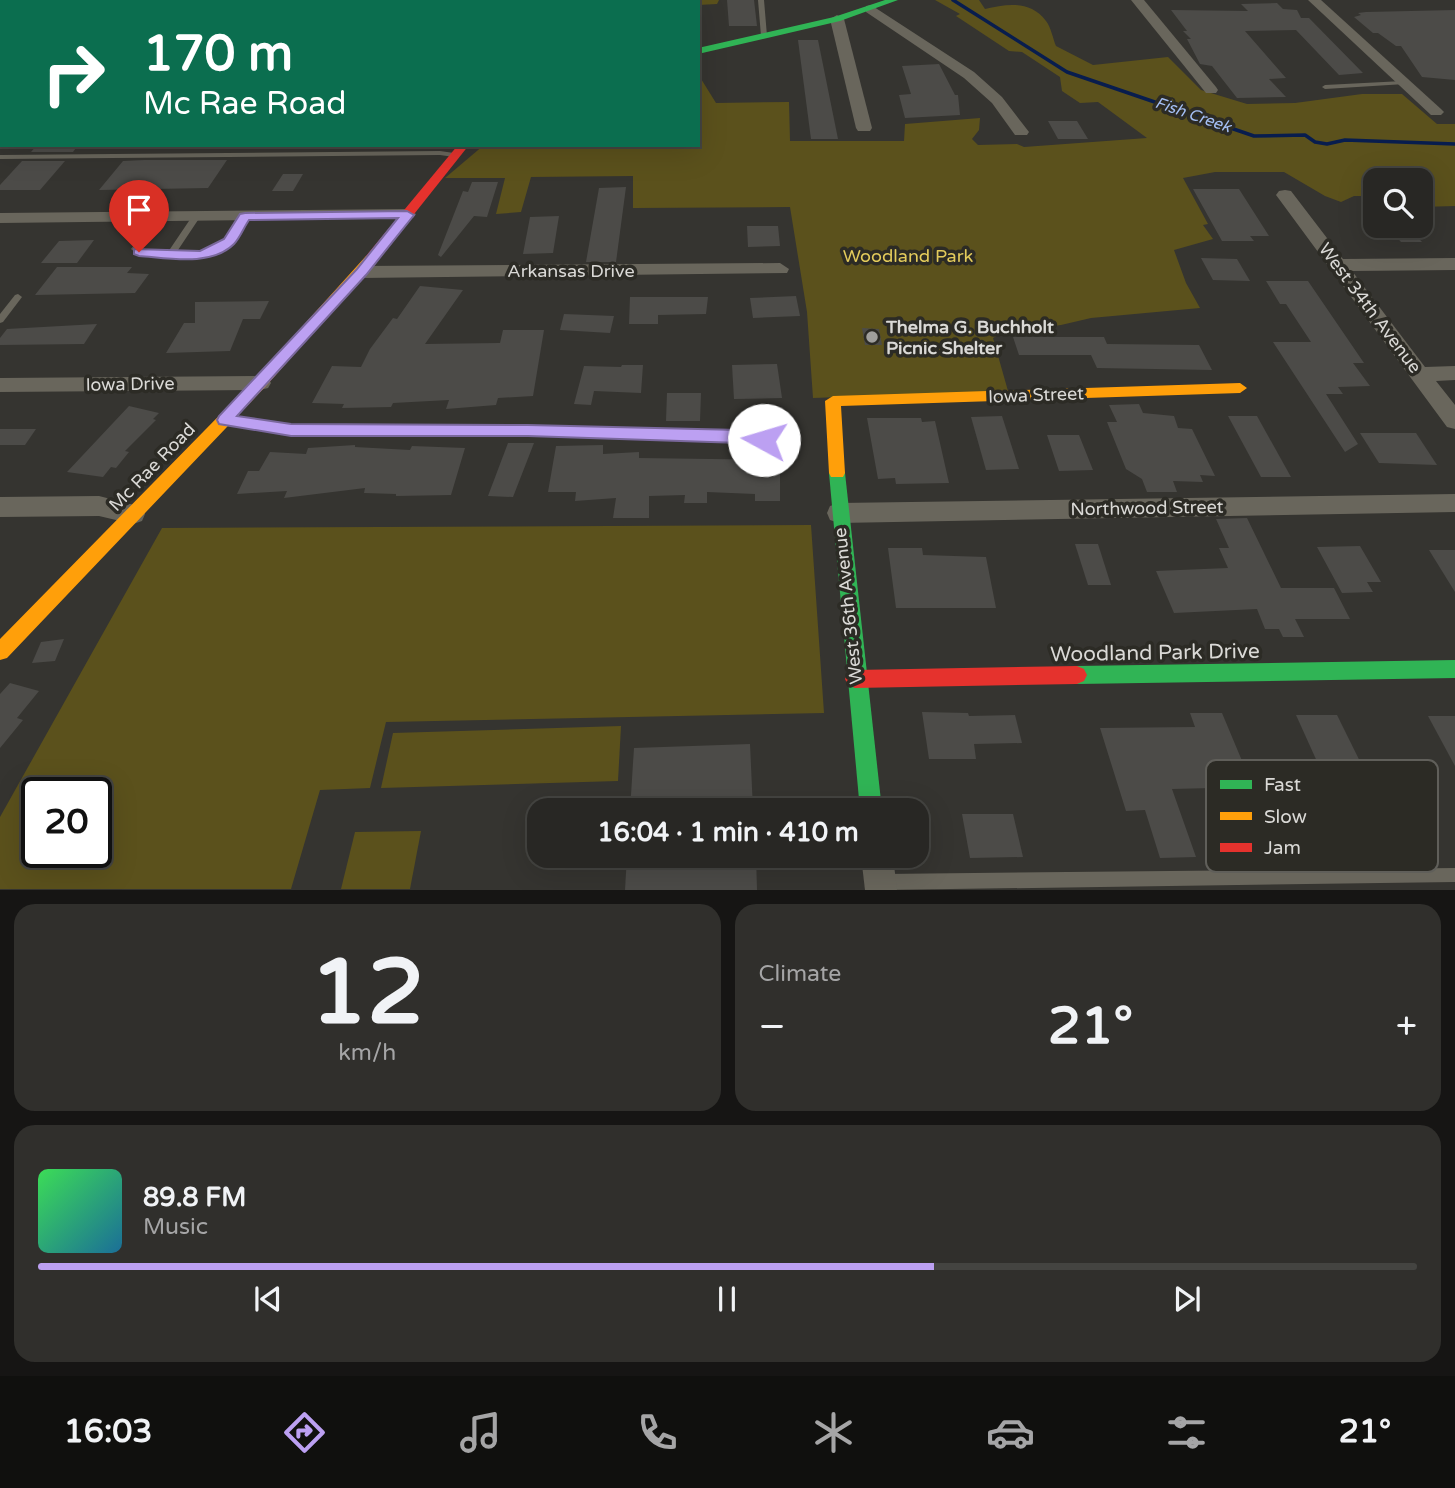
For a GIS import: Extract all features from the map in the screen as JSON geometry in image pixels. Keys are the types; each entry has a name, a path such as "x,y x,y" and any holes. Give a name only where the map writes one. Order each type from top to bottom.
{"street":[{"path":"701,48 837,19 894,0"},
{"path":"1137,0 1211,90"},
{"path":"1314,0 1436,113"},
{"path":"871,9 969,75 997,100 1021,132"},
{"path":"837,19 864,128"},
{"name":"Mc Rae Road","path":"0,652 260,383 361,272 459,150"},
{"name":"West 34th Avenue","path":"1285,195 1455,421"},
{"path":"0,218 407,215"},
{"path":"1336,265 1455,264"},
{"name":"Arkansas Drive","path":"361,272 780,269"},
{"path":"1419,373 1455,373"},
{"name":"Iowa Drive","path":"0,385 260,383"},
{"name":"Iowa Street","path":"833,401 1240,388"},
{"name":"West 36th Avenue","path":"833,401 839,513 870,798"},
{"name":"Northwood Street","path":"839,513 1455,503"},
{"path":"0,508 99,506 133,514"},
{"name":"Woodland Park Drive","path":"855,679 1455,669"}],"lane":[{"path":"761,0 764,36"},
{"path":"1325,87 1403,83"},
{"path":"0,157 440,153 459,150"},
{"path":"160,217 135,249 145,254 202,255 229,242 245,216"},
{"path":"170,255 196,217"},
{"path":"0,320 18,297"},
{"path":"224,420 291,430 528,430 740,436 787,443"},
{"path":"879,876 1455,875"}],"green space":[{"path":"700,0 719,0 717,4 700,5"},
{"name":"Woodland Park","path":"935,0 979,0 985,9 1010,5 1025,7 1040,14 1046,21 1056,46 1093,65 1168,57 1201,90 1247,104 1295,103 1362,94 1402,94 1437,124 1455,124 1455,206 1433,207 1433,168 1363,168 1363,196 1354,196 1341,202 1325,196 1284,172 1215,172 1183,178 1208,224 1203,225 1213,239 1174,250 1186,283 1200,308 1091,318 1002,333 993,338 1008,391 813,398 807,312 790,207 633,208 633,176 531,177 521,212 496,214 505,178 445,178 482,147 700,147 700,77 716,103 789,102 790,141 904,141 905,124 980,118 979,130 972,139 978,145 1017,144 1024,147 1147,138 1098,102 1080,103 1062,91 1060,77 1022,52 1009,51 956,16 960,14"},
{"path":"811,525 824,713 386,722 370,788 320,790 291,889 0,889 0,817 21,780 21,868 112,868 112,777 22,777 162,528"},
{"path":"621,726 618,781 381,788 393,733"},
{"path":"421,831 410,889 341,889 355,832"}],"building":[{"path":"727,0 754,0 757,26 729,26"},
{"path":"1277,3 1283,9 1297,10 1301,18 1309,18 1363,73 1339,75 1296,30 1245,31 1286,78 1269,79 1286,97 1237,98 1212,66 1200,64 1187,39 1191,39 1183,31 1187,31 1171,10 1248,11 1241,4"},
{"path":"1455,10 1455,80 1422,77 1401,46 1396,46 1378,33 1373,33 1354,17 1361,15 1358,13 1366,12"},
{"path":"798,40 818,40 838,139 811,139"},
{"path":"939,64 955,95 958,95 960,115 905,118 899,95 911,94 902,66"},
{"path":"1048,121 1077,121 1088,139 1058,139"},
{"path":"35,147 77,147 73,152 31,152"},
{"path":"227,160 208,188 99,190 123,161"},
{"path":"22,161 65,161 40,190 0,190 0,185"},
{"path":"283,174 303,174 293,191 272,191"},
{"path":"472,182 498,182 487,217 474,216 441,257 438,255 463,191 468,192"},
{"path":"626,187 616,262 586,262 599,188"},
{"path":"1193,189 1239,189 1269,236 1250,236 1254,241 1222,241"},
{"path":"559,216 553,253 523,254 530,217"},
{"path":"747,226 778,226 780,246 748,247"},
{"path":"1398,238 1418,238 1422,242 1401,242"},
{"path":"94,240 77,263 41,263 59,241"},
{"path":"1201,258 1237,259 1250,281 1213,280"},
{"path":"57,267 132,267 127,273 149,274 135,293 35,295"},
{"path":"1266,281 1308,281 1364,363 1353,363 1370,386 1338,387 1343,394 1326,394 1358,444 1345,452 1273,342 1311,342 1286,304 1280,304"},
{"path":"420,286 463,290 425,344 500,343 503,330 544,330 533,396 498,398 496,405 446,409 449,400 393,403 391,407 342,408 344,404 312,403 332,366 361,367 370,349 393,318 397,319"},
{"path":"796,296 800,316 753,318 750,298"},
{"path":"630,297 708,297 706,314 658,315 658,324 629,324"},
{"path":"269,301 260,319 243,319 230,351 166,353 184,323 195,323 195,302"},
{"path":"564,314 614,316 610,333 560,330"},
{"path":"97,324 84,344 0,345 0,338 7,329"},
{"name":"Thelma G. Buchholt Picnic Shelter","path":"862,328 879,329 882,345 865,345"},
{"path":"1013,337 1104,337 1107,344 1199,345 1212,370 1097,368 1091,355 1019,355"},
{"path":"777,364 782,398 734,399 732,365"},
{"path":"643,365 641,393 594,391 591,405 574,404 584,366"},
{"path":"667,393 701,393 700,421 666,421"},
{"path":"1139,404 1143,413 1174,416 1178,428 1192,429 1215,476 1200,475 1203,482 1173,481 1177,492 1147,492 1142,479 1126,469 1107,422 1117,422 1109,405"},
{"path":"129,406 159,413 153,419 156,420 125,451 129,452 116,468 111,467 103,477 67,472"},
{"path":"1002,416 1019,469 986,470 971,417"},
{"path":"1228,416 1257,416 1291,477 1261,477"},
{"path":"867,418 921,418 922,422 935,421 949,483 896,484 895,478 878,479"},
{"path":"0,429 36,429 25,445 0,445"},
{"path":"1360,433 1416,433 1437,465 1379,463"},
{"path":"1047,435 1079,435 1093,470 1059,471"},
{"path":"508,443 534,443 513,497 488,496"},
{"path":"355,445 410,450 412,446 465,448 451,495 396,496 364,493 365,488 284,498 287,491 237,494 248,471 259,471 270,452 306,454 308,448"},
{"path":"603,445 603,454 639,452 639,458 780,460 780,501 755,501 755,494 707,492 707,503 684,503 685,495 649,496 649,518 613,518 616,498 575,501 576,492 548,492 556,446"},
{"path":"1247,518 1281,588 1334,588 1350,619 1295,619 1304,637 1283,637 1279,629 1265,629 1257,609 1174,613 1156,571 1228,568 1219,548 1229,548 1216,519"},
{"path":"1075,544 1098,544 1111,585 1088,585"},
{"path":"1360,546 1381,582 1367,582 1373,592 1342,593 1317,547"},
{"path":"888,548 922,548 923,555 986,557 996,608 896,608"},
{"path":"1429,550 1455,550 1455,592"},
{"path":"64,639 55,661 32,663 41,642"},
{"path":"10,683 39,691 17,718 23,720 0,748 0,694"},
{"path":"922,712 968,713 969,716 1015,715 1022,743 974,744 976,759 929,759"},
{"path":"1190,713 1222,713 1242,760 1206,760 1206,788 1172,789 1196,857 1160,858 1145,810 1126,811 1100,728 1195,727"},
{"path":"1296,715 1337,715 1359,760 1316,760"},
{"path":"1428,716 1455,716 1455,766"},
{"path":"750,744 752,798 631,798 634,748"},
{"path":"962,814 1013,814 1023,857 970,858"},
{"path":"626,868 756,868 757,890 625,890"}],"waterway":[{"name":"Fish Creek","path":"953,0 1067,72 1254,136 1305,135 1315,142 1327,144 1345,140 1455,144"}],"traffic: fast":[{"path":"700,51 837,19 894,0"},
{"path":"837,473 870,798"},
{"path":"1077,675 1455,669"}],"traffic: slow":[{"path":"0,652 260,383 371,259"},
{"path":"837,473 833,401 1240,388"}],"traffic: jam":[{"path":"371,259 462,147"},
{"path":"855,679 1077,675"}],"place":[{"name":"Thelma G. Buchholt Picnic Shelter","path":"872,337"}],"route":[{"path":"139,252 202,255 229,242 245,216 407,215 361,272 224,420 291,430 528,430 740,436 764,440"}]}
